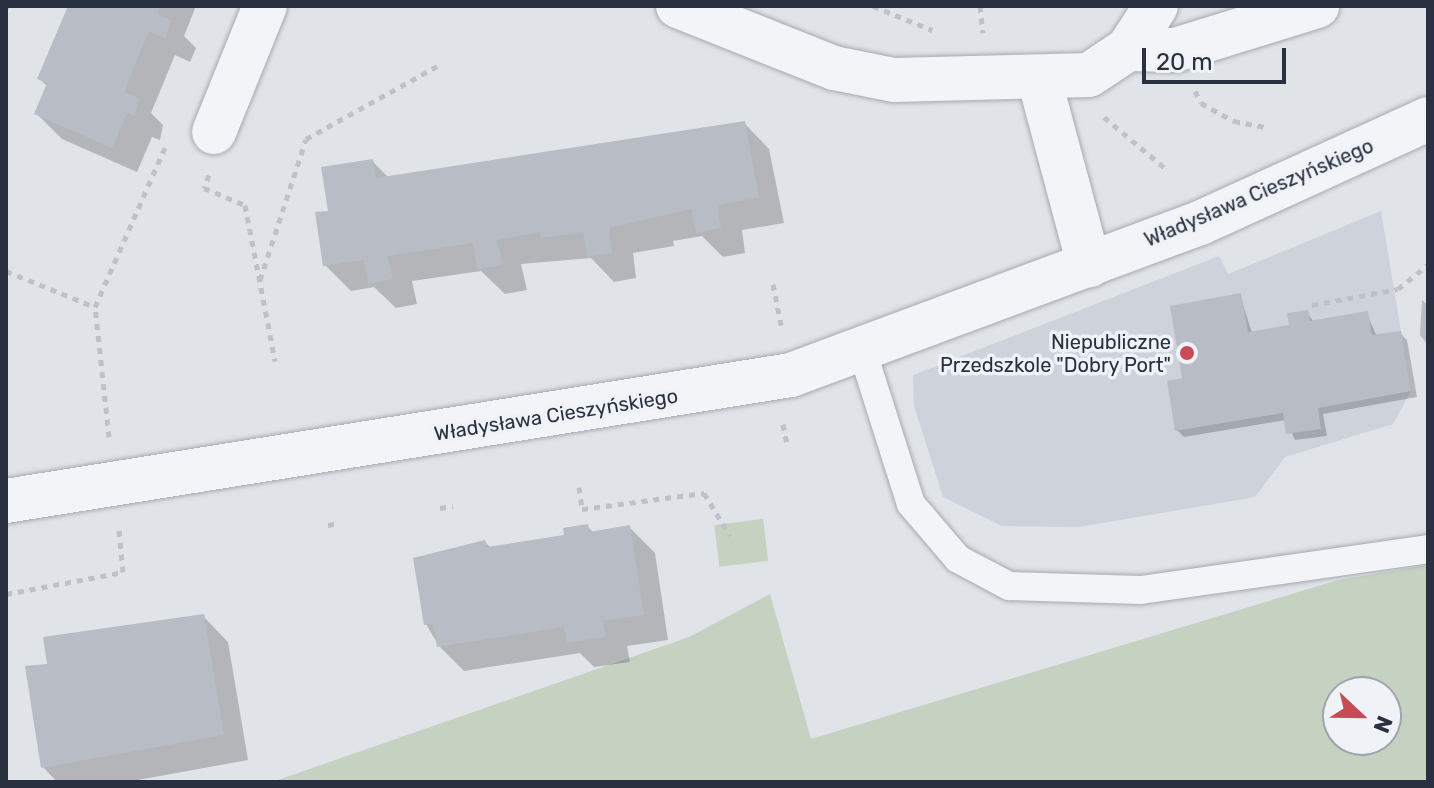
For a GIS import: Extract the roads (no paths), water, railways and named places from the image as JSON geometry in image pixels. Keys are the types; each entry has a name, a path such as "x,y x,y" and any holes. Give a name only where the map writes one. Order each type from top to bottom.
{"street":[{"path":"214,132 265,6"},
{"path":"678,6 834,68 894,80 1089,75 1128,49 1156,6"},
{"path":"1128,49 1175,50 1317,6"},
{"path":"1039,78 1089,265"},
{"name":"Władysława Cieszyńskiego","path":"6,501 791,375 863,353 1089,265 1428,119"}],"lane":[{"path":"863,353 911,504 958,559 1009,586 1141,590 1428,549"}],"place":[{"name":"Niepubliczne Przedszkole \"Dobry Port\"","path":"1187,353"}]}
